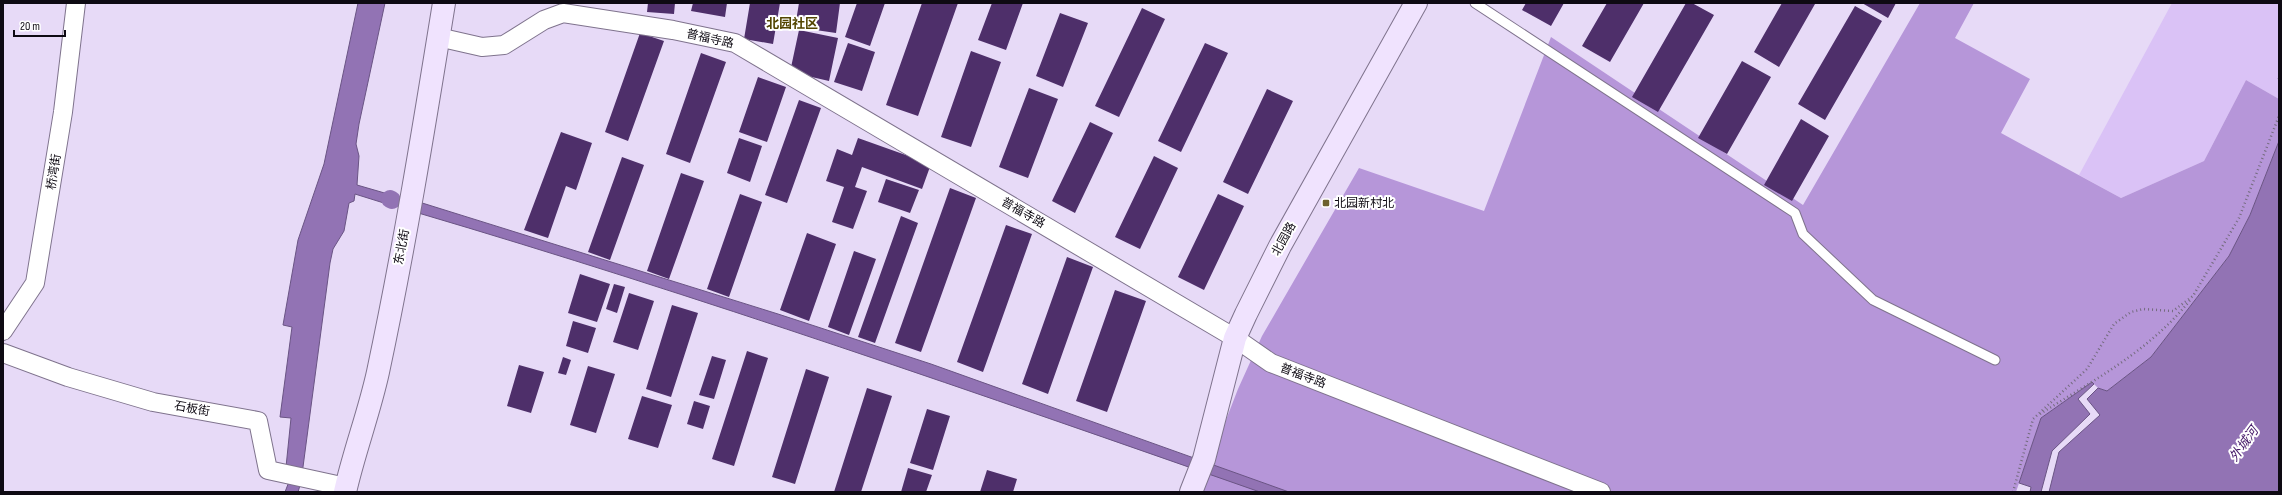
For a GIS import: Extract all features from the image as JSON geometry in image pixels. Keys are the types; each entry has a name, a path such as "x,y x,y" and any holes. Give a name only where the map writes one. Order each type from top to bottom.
{"street":[{"name":"桥湾街","path":"3,331 35,284 63,112 76,3"},
{"name":"东北街","path":"346,490 370,404 386,335 413,195 444,3"},
{"name":"北园路","path":"1198,475 1236,338 1280,246 1416,3"},
{"name":"普福寺路","path":"438,37 482,47 504,45 544,20 563,13 673,30 735,43 1236,338 1271,364 1601,492"},
{"name":"石板街","path":"3,353 68,377 153,402 258,421 268,470 305,478 346,490"}],"lane":[{"path":"1475,3 1795,213 1803,234 1873,300 1995,360"}],"path":[{"path":"2033,419 2146,345 2174,320 2193,296 2239,218 2279,116"},
{"path":"2013,492 2033,419 2087,369 2114,324 2122,318 2143,309 2173,311 2193,296"}],"shaded area":[{"path":"1920,3 1974,3 1955,38 2030,79 2001,133 2121,198 2204,161 2246,80 2279,99 2279,141 2250,215 2229,256 2151,357 2107,391 2098,388 2092,382 2041,418 2016,492 1198,492 1238,389 1262,336 1359,168 1484,211 1551,37 1803,205"},
{"path":"2172,3 2279,3 2279,99 2246,80 2204,161 2121,198 2079,175"}],"water":[{"path":"358,3 385,3 359,124 356,144 359,156 357,185 388,194 390,199 387,204 355,194 354,201 349,203 344,231 333,249 330,263 301,482 298,492 285,492 290,479 286,467 291,418 280,417 292,327 283,325 298,240 324,164"},
{"name":"外城河","path":"2279,141 2279,492 2049,492 2059,452 2100,415 2087,399 2098,388 2107,391 2151,357 2229,256 2250,215"},
{"path":"419,202 778,314 931,364 1289,492 1260,492 945,382 734,312 628,277 415,212"},
{"path":"2092,382 2094,384 2078,399 2090,414 2052,451 2041,492 2030,492 2031,487 2019,483 2041,418"}],"building":[{"path":"648,3 675,3 674,14 647,12"},
{"path":"693,3 727,3 725,17 691,11"},
{"path":"750,3 780,3 773,44 744,39"},
{"path":"799,3 840,3 836,33 795,27"},
{"path":"857,3 885,3 870,46 845,37"},
{"path":"922,3 958,3 918,116 886,105"},
{"path":"992,3 1023,3 1006,50 978,40"},
{"path":"1526,3 1564,3 1551,26 1522,10"},
{"path":"1607,3 1644,3 1610,62 1582,46"},
{"path":"1686,3 1692,3 1714,15 1658,112 1632,97"},
{"path":"1782,3 1815,4 1779,67 1754,52"},
{"path":"1862,3 1896,3 1888,18"},
{"path":"1855,6 1882,21 1825,120 1798,104"},
{"path":"1142,8 1165,19 1119,117 1095,106"},
{"path":"1060,13 1088,23 1063,87 1036,76"},
{"path":"799,30 838,38 829,81 790,72"},
{"path":"640,33 664,41 628,141 605,132"},
{"path":"848,43 875,52 862,91 834,82"},
{"path":"1205,43 1228,53 1181,152 1158,141"},
{"path":"971,51 1001,62 971,147 941,137"},
{"path":"701,53 726,62 690,163 666,154"},
{"path":"1742,61 1771,77 1727,154 1698,138"},
{"path":"758,77 786,87 767,142 739,132"},
{"path":"1029,88 1058,99 1028,178 999,167"},
{"path":"1267,89 1293,101 1248,194 1223,182"},
{"path":"799,100 821,108 787,203 765,195"},
{"path":"1801,119 1829,136 1792,201 1764,185"},
{"path":"1090,122 1113,133 1075,213 1052,201"},
{"path":"561,132 592,143 576,190 566,186 548,238 524,230"},
{"path":"739,138 762,146 750,182 727,173"},
{"path":"858,138 931,164 922,189 862,167 855,187 867,191 853,229 832,222 844,187 826,181 837,149 852,155"},
{"path":"1154,156 1178,168 1140,249 1115,237"},
{"path":"622,157 644,165 610,260 588,252"},
{"path":"681,173 704,181 669,279 647,271"},
{"path":"886,179 919,190 910,213 878,202"},
{"path":"950,188 976,198 921,352 895,343"},
{"path":"740,194 762,202 729,297 707,289"},
{"path":"1218,194 1244,206 1204,290 1178,277"},
{"path":"901,216 918,223 875,343 858,337"},
{"path":"1006,225 1032,234 983,372 957,362"},
{"path":"807,233 836,244 809,321 780,310"},
{"path":"854,251 876,259 849,335 828,327"},
{"path":"1067,257 1093,267 1048,394 1022,384"},
{"path":"580,274 610,284 597,322 568,313"},
{"path":"614,284 625,287 617,313 606,309"},
{"path":"1115,290 1146,301 1107,412 1076,401"},
{"path":"629,293 654,301 638,350 613,342"},
{"path":"672,305 698,313 671,397 646,389"},
{"path":"573,321 596,328 588,353 566,346"},
{"path":"747,351 768,358 734,466 712,459"},
{"path":"712,356 726,360 714,399 699,395"},
{"path":"563,357 571,360 566,375 558,373"},
{"path":"519,365 544,372 531,413 507,406"},
{"path":"588,366 615,374 596,433 570,425"},
{"path":"806,369 829,377 795,484 772,477"},
{"path":"867,388 892,396 861,492 834,492"},
{"path":"642,396 672,405 658,448 628,439"},
{"path":"694,401 710,406 703,429 687,424"},
{"path":"927,409 950,416 933,470 910,463"},
{"path":"908,468 932,475 926,492 901,492"},
{"path":"987,470 1017,479 1013,492 980,492"}],"place":[{"name":"北园新村北","path":"1326,203"}],"district":[{"name":"北园社区","path":"792,24"}]}
